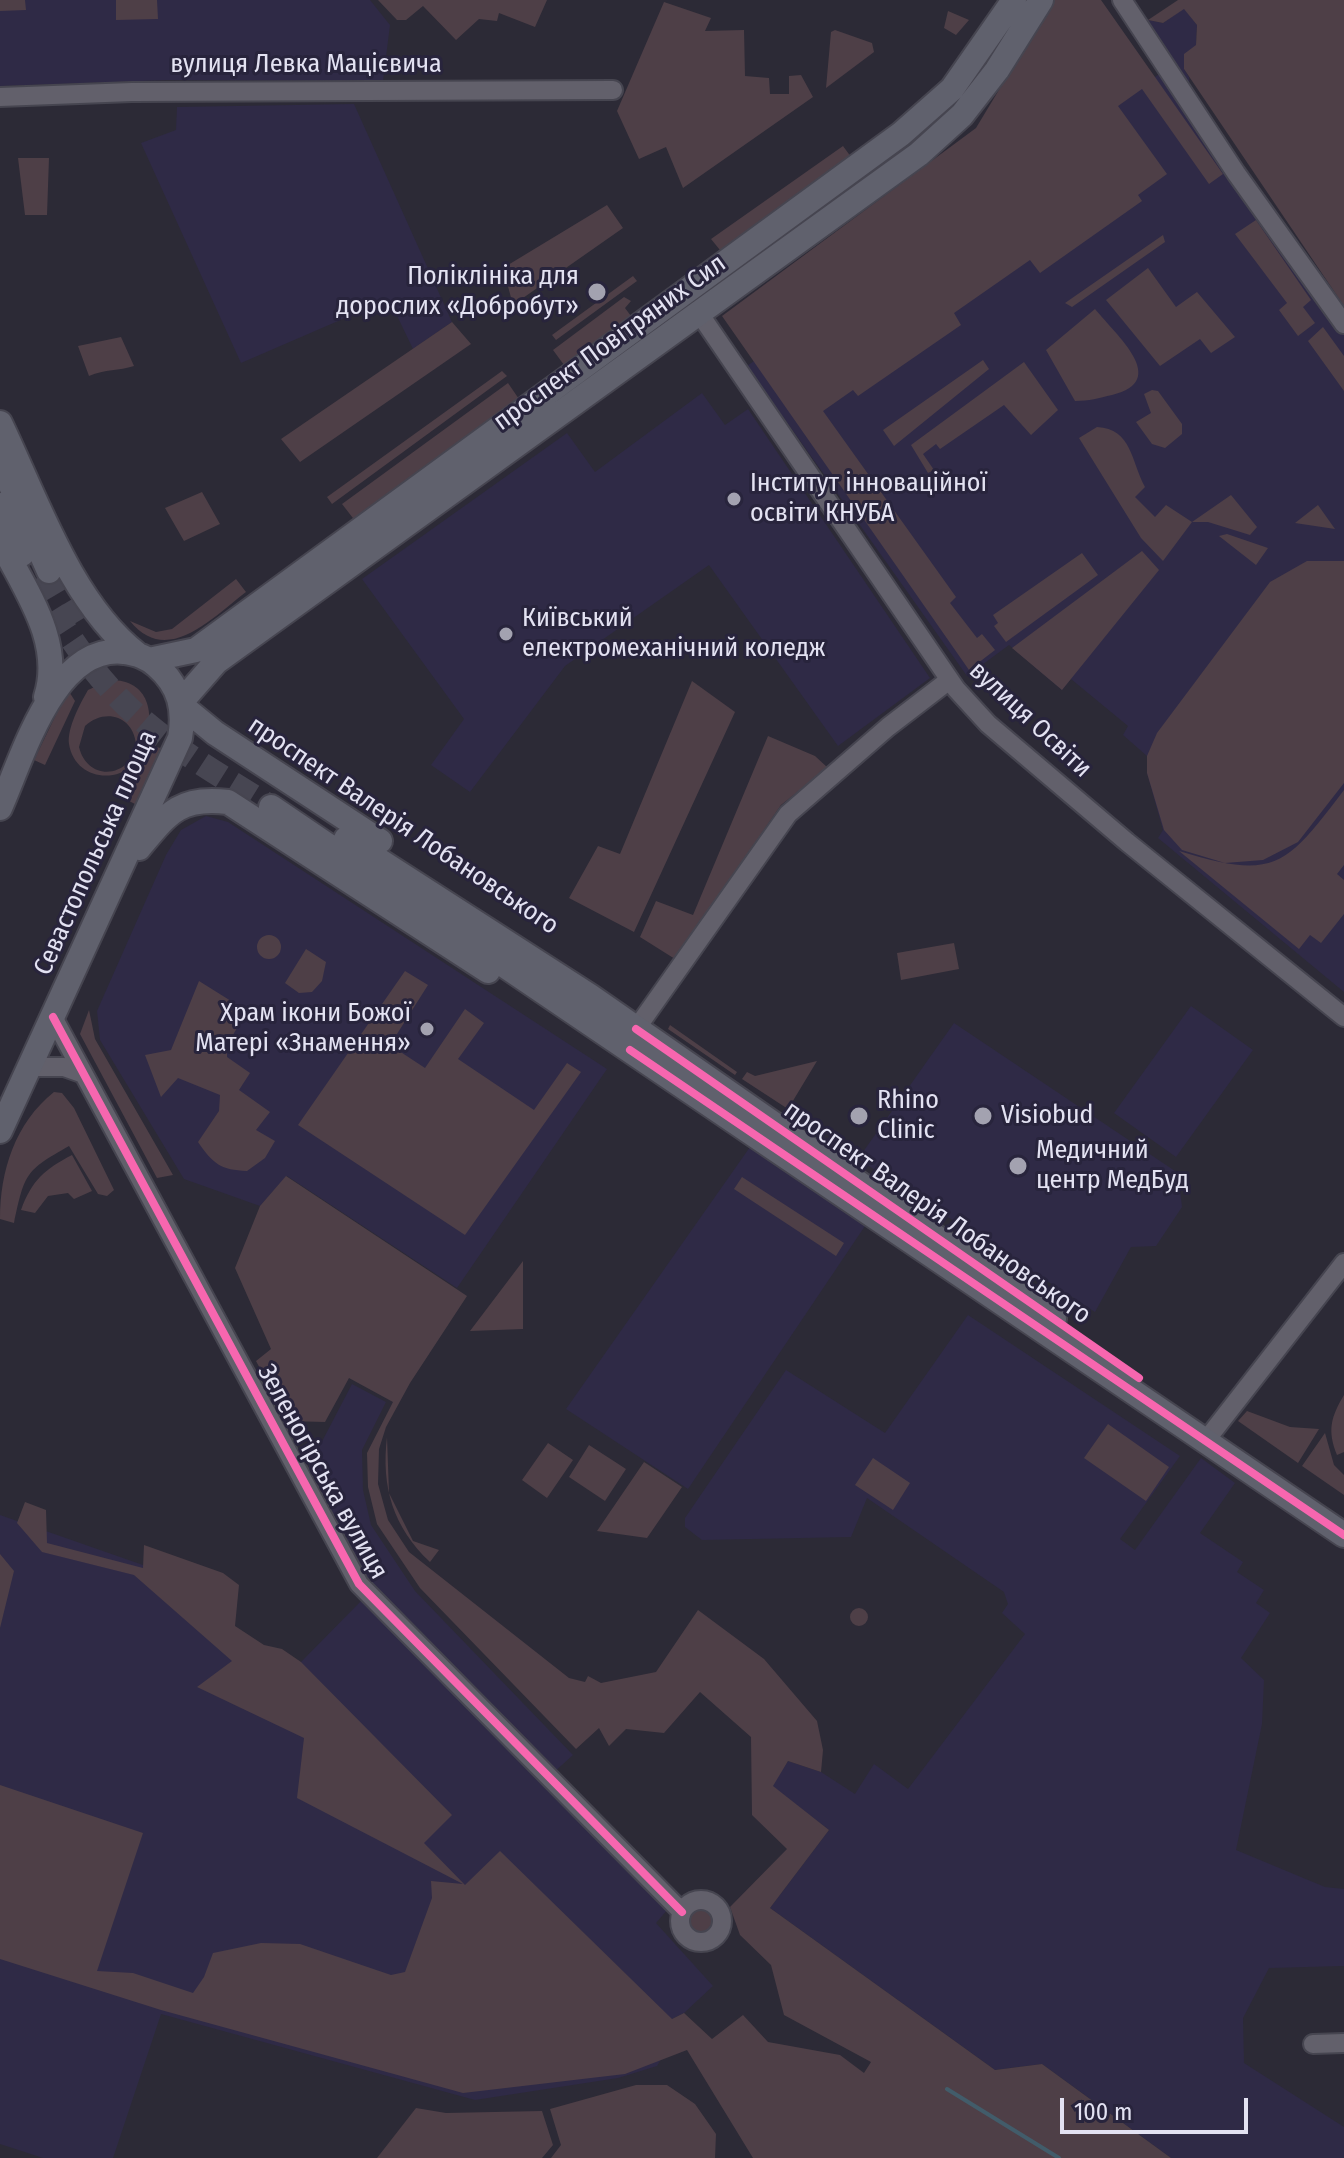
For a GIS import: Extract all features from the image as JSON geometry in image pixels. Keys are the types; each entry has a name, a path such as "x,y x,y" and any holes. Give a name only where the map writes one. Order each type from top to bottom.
{"main road":[{"name":"проспект Повітряних Сил","path":"181,704 216,662 919,154 962,115 1018,4"},
{"name":"проспект Повітряних Сил","path":"143,657 196,650 901,134 952,89 1018,4"},
{"path":"0,423 70,569 119,640 170,679 181,704"},
{"path":"0,461 42,576 0,505"},
{"path":"0,540 50,642 53,664 37,725"},
{"path":"0,808 57,686 72,668 103,652 143,657"},
{"name":"Севастопольська площа","path":"3,1117 30,1067 180,738 181,704"},
{"name":"проспект Валерія Лобановського","path":"181,704 215,733 539,949 584,1004"},
{"name":"проспект Валерія Лобановського","path":"272,800 584,1004 1210,1435 1344,1519"},
{"name":"проспект Валерія Лобановського","path":"116,878 175,809 190,801 228,802 437,942 513,986 584,1004 636,1029 1210,1435 1344,1535"}],"street":[{"path":"1122,0 1236,173 1344,324"},
{"name":"вулиця Левка Мацієвича","path":"0,97 132,92 613,90"},
{"name":"вулиця Освіти","path":"699,313 948,681 988,724 1119,836 1344,1017"},
{"path":"636,1029 788,814 888,727 948,681"},
{"name":"Зеленогірська вулиця","path":"53,1017 359,1584 682,1912"},
{"path":"30,1067 64,1067 81,1073"},
{"path":"1210,1435 1344,1263"},
{"path":"1313,2044 1344,2043"}],"shaded area":[{"path":"0,0 370,0 390,25 383,81 167,80 0,86"},
{"path":"0,0 25,0 26,10 0,11"},
{"path":"116,0 157,0 158,19 116,20"},
{"path":"378,0 547,0 535,27 499,13 497,21 479,19 456,40 423,6 406,20 397,20"},
{"path":"1053,0 1101,0 1223,174 1209,184 1142,89 1118,106 1167,174 1138,195 1142,201 1040,273 1030,260 954,313 961,325 858,396 853,390 823,411 956,597 950,603 977,638 982,634 995,650 969,670 722,316 976,128"},
{"path":"1178,0 1344,0 1344,306 1184,69 1184,54 1196,45 1197,25 1184,9 1163,23 1148,20"},
{"path":"664,2 711,18 705,31 744,30 745,76 769,78 770,94 789,94 789,76 801,75 813,97 683,188 666,147 639,159 617,111"},
{"path":"1184,8 1197,25 1196,45 1184,69 1189,77 1190,95 1145,30 1148,20 1163,23"},
{"path":"948,11 969,20 956,35 944,28"},
{"path":"835,30 872,43 874,52 826,88 831,32"},
{"path":"1162,72 1344,335 1344,992 1158,838 1163,830 1147,773 1147,756 1123,735 1128,726 1071,679 1062,690 1009,645 967,676 747,366"},
{"path":"354,104 452,322 413,349 389,299 241,363 141,143 176,130 177,107"},
{"path":"843,146 854,161 724,255 711,239"},
{"path":"18,158 49,158 47,215 25,215"},
{"path":"607,205 623,228 513,305 503,268"},
{"path":"1256,220 1311,300 1303,307 1315,323 1298,336 1279,310 1287,303 1235,234"},
{"path":"1163,235 1165,242 1072,307 1065,303"},
{"path":"1148,268 1176,307 1197,292 1235,337 1211,353 1200,339 1160,366 1106,300"},
{"path":"633,276 637,281 556,340 552,335"},
{"path":"624,297 631,301 625,308 634,320 567,369 553,350"},
{"path":"1095,309 1134,356 1138,368 1137,379 1129,388 1112,395 1075,401 1046,350"},
{"path":"452,322 471,344 300,462 281,439"},
{"path":"1323,327 1344,356 1344,391 1308,341"},
{"path":"121,337 134,366 89,376 78,346"},
{"path":"983,360 989,369 894,446 883,430"},
{"path":"1024,362 1058,410 1031,435 1004,405 940,449 936,444 923,454 934,470 928,473 911,445"},
{"path":"502,371 507,376 332,504 327,497"},
{"path":"508,383 521,402 356,522 342,504"},
{"path":"1158,391 1182,424 1182,434 1165,448 1152,444 1136,422 1151,413 1144,394"},
{"path":"702,393 725,425 748,409 930,678 838,746 709,565 565,666 470,792 431,765 464,719 362,579 567,433 595,472"},
{"path":"1097,427 1109,429 1124,440 1145,487 1135,497 1155,517 1166,505 1192,522 1163,561 1141,538 1079,438"},
{"path":"202,492 220,524 184,541 165,508"},
{"path":"1231,495 1257,527 1250,535 1208,522 1192,522"},
{"path":"1318,505 1335,529 1295,523"},
{"path":"1227,534 1268,548 1256,565 1219,536"},
{"path":"1142,551 1159,570 1062,690 1012,648"},
{"path":"1082,553 1098,575 1006,642 994,626 998,623 993,615"},
{"path":"1307,561 1344,561 1344,783 1298,842 1263,860 1225,863 1182,850 1164,830 1147,773 1147,756 1157,733 1270,582"},
{"path":"236,579 246,592 189,634 159,640 144,634 130,621 156,632 172,629"},
{"path":"110,680 134,686 141,692 149,711 149,722 145,745 136,744 129,726 116,717 101,717 85,726 79,747 92,767 106,772 122,768 129,762 133,765 114,775 104,776 78,764 72,755 69,738 75,716 88,690"},
{"path":"692,681 735,712 634,932 569,898 598,846 620,854"},
{"path":"68,690 75,701 45,765 34,760"},
{"path":"768,736 815,756 828,768 781,805 675,959 640,937 656,901 693,915"},
{"path":"151,746 161,748 135,804 127,800"},
{"path":"1344,790 1344,865 1337,874 1344,880 1344,914 1321,943 1310,935 1299,949 1179,851 1238,865 1259,865 1276,860 1292,851 1307,836"},
{"path":"206,816 228,822 607,1069 457,1288 287,1176 260,1206 184,1179 100,1040 97,1011 166,855 181,830"},
{"path":"269,935 277,939 281,947 277,955 269,959 261,955 257,947 261,939"},
{"path":"954,943 959,969 901,980 897,953"},
{"path":"306,949 326,962 322,981 312,992 299,993 285,983"},
{"path":"405,971 428,985 390,1045 425,1068 465,1009 484,1023 458,1059 534,1110 567,1063 581,1072 465,1235 298,1125"},
{"path":"199,981 247,1011 227,1045 227,1057 250,1073 239,1090 270,1112 256,1130 275,1141 265,1158 247,1171 218,1164 198,1142 219,1111 220,1095 178,1078 161,1097 145,1055 171,1050"},
{"path":"1191,1006 1253,1050 1176,1157 1114,1113"},
{"path":"89,1010 95,1039 173,1175 157,1178 80,1034"},
{"name":"Медичний центр МедБуд","path":"954,1023 1178,1173 1182,1207 1156,1246 1131,1247 1095,1312 858,1159"},
{"path":"670,1025 737,1072 735,1075 668,1029"},
{"path":"817,1061 788,1109 742,1079 747,1072 755,1076"},
{"path":"54,1092 62,1093 74,1108 114,1190 107,1196 98,1194 69,1146 29,1175 14,1223 0,1219 3,1183 12,1149 29,1118"},
{"path":"750,1147 867,1223 688,1489 566,1409"},
{"path":"72,1155 92,1191 74,1199 68,1193 48,1196 35,1213 21,1210 40,1176"},
{"path":"286,1176 467,1296 410,1383 386,1427 379,1449 378,1484 388,1520 409,1552 569,1678 585,1682 588,1676 601,1683 656,1672 698,1610 764,1659 817,1721 823,1750 821,1772 788,1761 773,1786 829,1830 770,1908 995,2070 1042,2064 1171,2158 753,2158 687,2050 625,2074 463,2093 161,2010 0,1959 0,1785 143,1833 97,1971 133,1973 193,1993 204,1977 213,1953 261,1943 300,1944 391,1975 405,1972 432,1898 431,1881 463,1884 297,1798 304,1738 197,1687 232,1661 134,1575 42,1552 17,1523 25,1502 46,1510 47,1543 143,1568 144,1545 223,1573 239,1585 235,1626 264,1645 282,1649 301,1662 452,1815 424,1843 465,1885 500,1851 672,2019 684,2013 712,2039 743,2015 768,2042 840,2055 864,2073 871,2062 784,2015 771,1965 740,1935 730,1907 787,1849 752,1815 751,1737 700,1692 664,1733 626,1729 609,1746 599,1728 576,1749 420,1588 377,1524 368,1487 367,1453 393,1402 349,1378 325,1422 288,1421 256,1361 271,1349 235,1268 260,1206"},
{"path":"742,1177 844,1243 836,1256 734,1189"},
{"path":"523,1261 523,1329 470,1331"},
{"path":"968,1315 1180,1456 1120,1539 1135,1550 1201,1458 1235,1483 1200,1533 1243,1562 1237,1572 1264,1590 1256,1603 1270,1613 1241,1658 1264,1680 1262,1724 1236,1850 1325,1887 1344,1889 1344,1966 1269,1968 1243,2018 1244,2063 1344,2127 1344,2158 1171,2158 1042,2064 995,2070 770,1908 829,1830 772,1786 788,1761 821,1772 855,1794 874,1764 908,1789 1025,1634 1002,1613 1008,1604 1004,1592 867,1498 851,1537 702,1540 685,1527 685,1518 786,1370 885,1433"},
{"path":"352,1384 386,1402 362,1450 363,1490 371,1525 415,1591 573,1755 552,1774 360,1575 305,1474"},
{"path":"1344,1395 1344,1452 1337,1455 1332,1424"},
{"path":"1247,1411 1290,1427 1319,1429 1298,1463 1238,1421"},
{"path":"1108,1424 1169,1467 1146,1501 1084,1458"},
{"path":"1325,1433 1334,1465 1344,1475 1344,1495 1302,1466"},
{"path":"387,1437 389,1492 386,1473"},
{"path":"548,1443 573,1460 547,1498 522,1480"},
{"path":"589,1445 626,1469 605,1501 569,1477"},
{"path":"873,1458 910,1483 893,1510 855,1485"},
{"path":"644,1462 682,1487 647,1538 597,1531"},
{"path":"389,1494 413,1541 439,1550 430,1562 407,1535"},
{"path":"0,1515 223,1593 227,1631 301,1662 363,1599 668,1909 656,1923 713,1986 684,2013 672,2019 677,2031 657,2066 618,2078 475,2100 161,2014 113,2158 43,2158 0,2144"},
{"path":"0,1554 14,1571 0,1628"},
{"path":"859,1608 868,1617 859,1626 850,1617"},
{"path":"702,1905 714,1910 719,1922 714,1934 702,1939 690,1934 685,1922 690,1910"},
{"path":"636,2085 667,2085 695,2104 716,2134 715,2158 551,2158 561,2145 550,2109"},
{"path":"416,2108 446,2113 542,2111 553,2145 542,2158 377,2158"}],"waterway":[{"path":"947,2089 1059,2158"}],"tunnel":[{"path":"49,571 79,621"},
{"path":"34,580 82,654 133,712 190,756 271,807"}],"cycle path":[{"path":"53,1017 359,1584 682,1912"},
{"path":"636,1029 1139,1378"},
{"path":"630,1050 1344,1535"}],"place":[{"name":"Поліклініка для дорослих «Добробут»","path":"597,292"},
{"name":"Інститут інноваційної освіти КНУБА","path":"734,499"},
{"name":"Київський електромеханічний коледж","path":"506,634"},
{"name":"Храм ікони Божої Матері «Знамення»","path":"427,1029"},
{"name":"Rhino Clinic","path":"859,1116"},
{"name":"Visiobud","path":"983,1116"},
{"name":"Медичний центр МедБуд","path":"1018,1166"}]}
